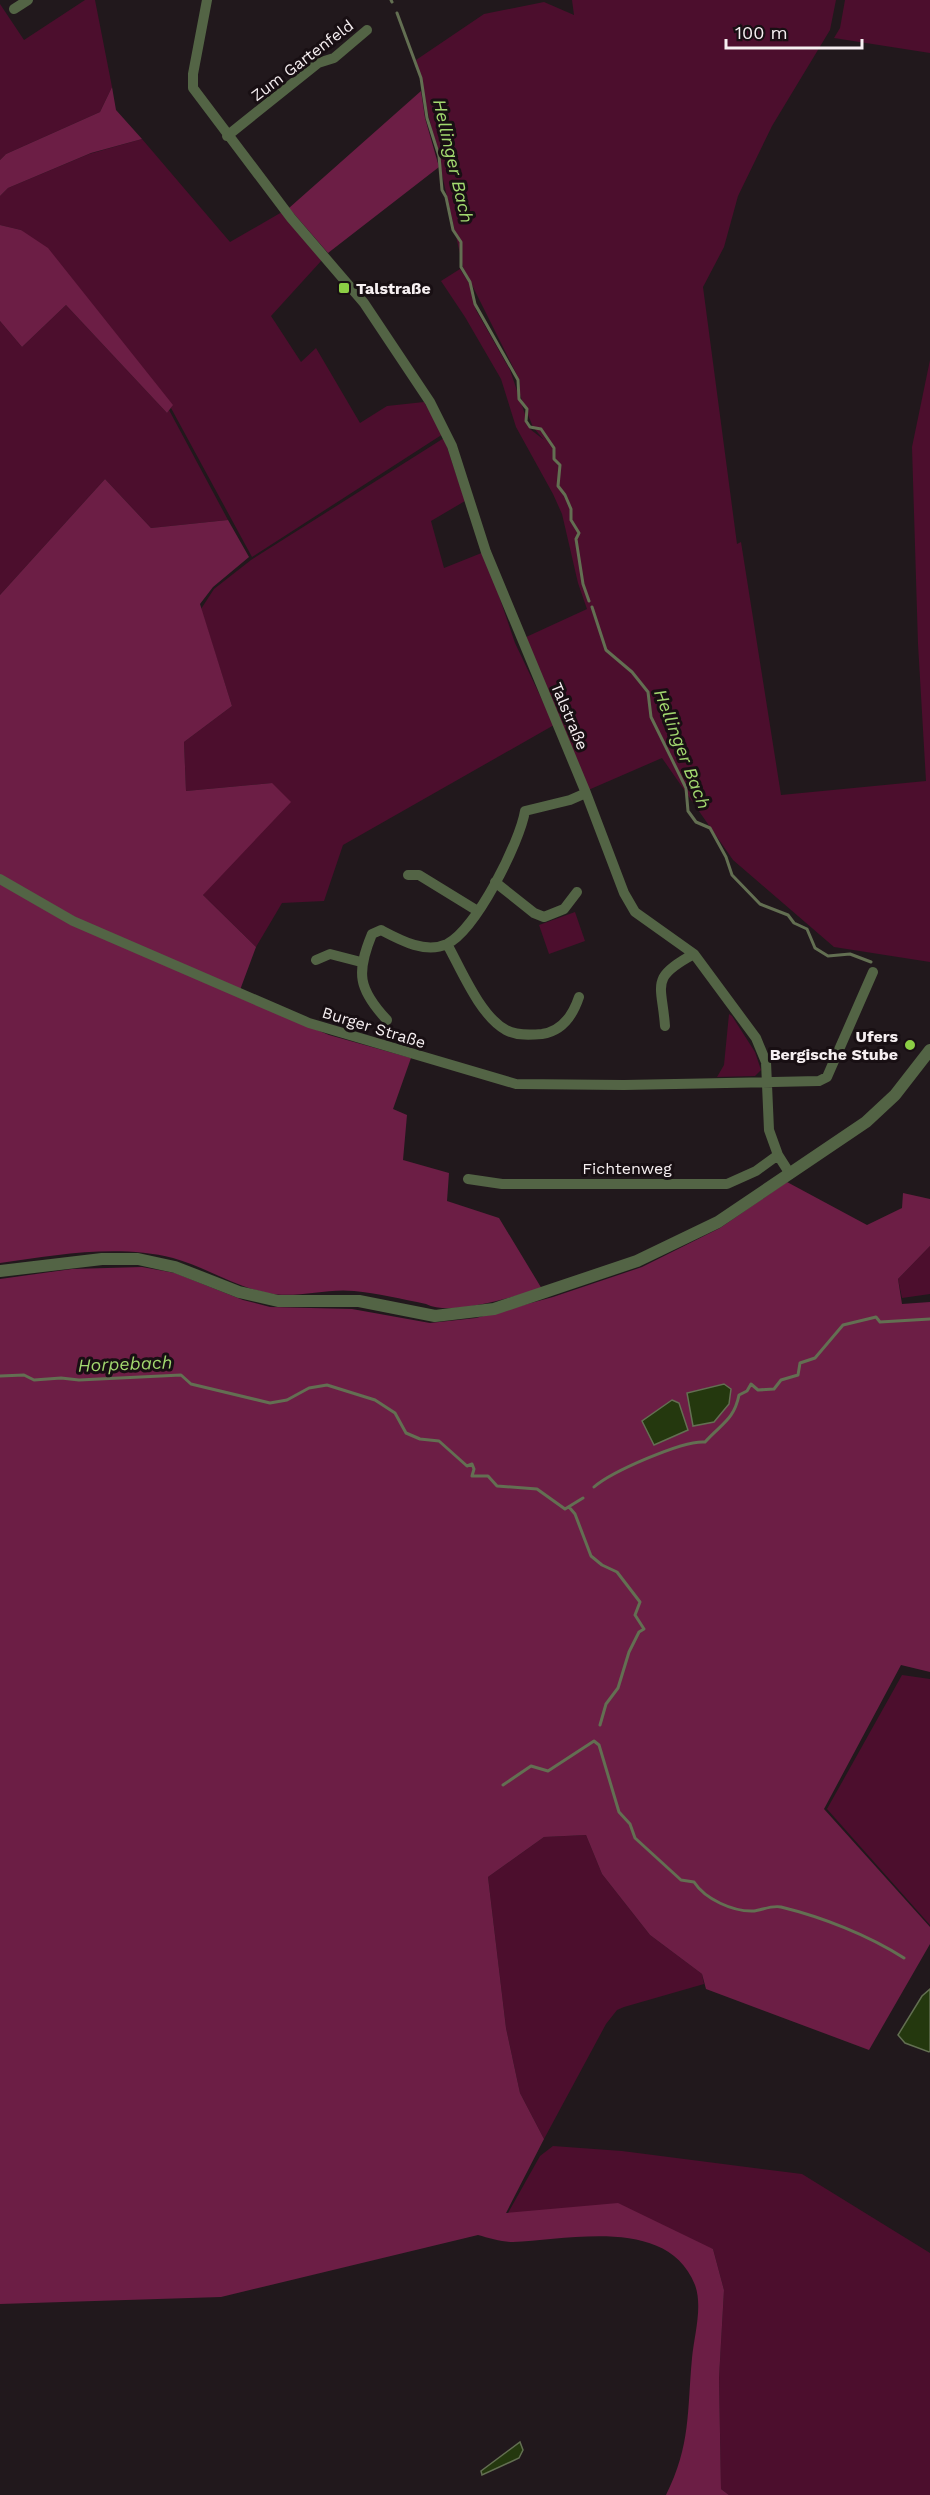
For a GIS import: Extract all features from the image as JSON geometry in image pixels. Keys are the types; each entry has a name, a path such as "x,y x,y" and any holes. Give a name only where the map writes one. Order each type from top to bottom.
{"street":[{"path":"14,9 28,0"},
{"name":"Talstraße","path":"207,0 193,74 194,88 227,136 291,218 364,303 430,402 452,446 486,552 624,893 635,912 694,954 756,1038 765,1055 769,1083 769,1130 778,1155 790,1174"},
{"name":"Zum Gartenfeld","path":"227,136 318,63 334,58 367,30"},
{"path":"387,1020 364,990 361,962 376,930 415,945 447,944 464,930 495,882 514,848 525,811 570,800 585,793"},
{"path":"408,875 419,875 476,910"},
{"name":"Burger Straße","path":"0,879 73,921 309,1023 507,1081 581,1085 769,1083"},
{"path":"495,882 534,913 544,917 564,909 577,892"},
{"path":"447,944 479,1002 506,1030 532,1035 558,1029 571,1016 579,997"},
{"path":"316,960 330,954 361,962"},
{"path":"665,1026 659,986 662,977 694,954"},
{"path":"769,1083 819,1082 827,1077 873,972"},
{"path":"0,1271 102,1259 138,1259 175,1267 261,1299 294,1302 359,1301 414,1313 455,1315 512,1304 637,1261 718,1222 866,1122 895,1095 929,1055"},
{"name":"Fichtenweg","path":"468,1179 502,1184 727,1184 756,1171 778,1155"}],"shaded area":[{"path":"85,0 95,0 112,87 100,112 6,154 0,160 0,4 24,40"},
{"path":"572,0 836,0 830,30 772,126 738,196 724,247 703,287 737,544 741,542 781,795 926,781 918,644 912,447 930,360 930,962 834,947 733,860 662,758 586,791 524,638 587,609 578,583 562,514 516,427 501,379 441,281 460,269 471,286 476,310 510,370 530,429 544,440 533,427 520,395 520,381 463,267 416,60 484,14 544,2 574,15"},
{"path":"845,0 930,0 930,53 834,38 840,28"},
{"path":"112,87 116,110 142,139 91,153 8,188 0,196 0,160 6,154 100,112"},
{"path":"421,91 425,118 439,167 328,253 289,208"},
{"path":"142,139 230,242 282,212 322,260 271,316 301,362 316,348 360,423 387,406 424,402 443,434 252,557 171,408 172,405 21,230 0,225 0,196 8,188 89,154"},
{"path":"0,225 21,230 48,248 173,405 167,413 66,305 22,347 0,321"},
{"path":"66,305 167,413 169,410 228,520 151,528 105,479 0,595 0,321 22,347"},
{"path":"444,438 465,501 431,521 444,568 484,552 515,643 554,725 343,845 324,901 282,903 256,947 203,895 272,783 186,791 184,742 232,706 201,609 214,589 251,560"},
{"path":"105,479 151,528 228,520 249,557 213,587 200,604 232,706 184,742 186,791 272,783 291,802 203,895 256,947 240,990 97,929 0,877 0,595"},
{"path":"0,882 238,997 329,1035 411,1058 393,1109 407,1115 403,1160 449,1173 447,1201 499,1218 542,1289 483,1304 451,1308 372,1293 343,1290 278,1295 243,1286 173,1258 152,1254 86,1252 0,1263"},
{"path":"575,912 585,941 549,954 539,925"},
{"path":"729,1014 755,1052 761,1070 755,1076 717,1077 724,1065"},
{"path":"787,1182 867,1225 902,1208 903,1193 930,1199 930,1246 898,1279 902,1304 930,1302 930,1672 901,1665 824,1809 930,1927 930,1944 869,2050 706,1989 702,1974 650,1935 602,1874 586,1835 544,1837 488,1877 506,2028 520,2093 544,2139 506,2213 618,2203 713,2249 724,2290 719,2378 721,2489 729,2495 666,2495 684,2444 698,2303 695,2285 682,2263 663,2249 640,2241 615,2237 588,2237 513,2242 478,2235 221,2297 0,2304 0,1279 72,1269 142,1267 175,1273 243,1300 270,1307 352,1309 430,1323 476,1318 553,1297 642,1267 720,1228"},
{"path":"930,1246 930,1294 902,1298 898,1279"},
{"path":"724,1384 731,1389 729,1404 714,1422 693,1426 687,1393"},
{"path":"672,1400 679,1403 688,1430 654,1445 642,1421"},
{"path":"902,1675 930,1679 930,1925 827,1809"},
{"path":"586,1835 602,1874 650,1935 702,1974 704,1984 617,2010 606,2024 544,2139 520,2093 506,2028 488,1877 544,1837"},
{"path":"930,1989 929,2052 905,2043 898,2035 922,1996"},
{"path":"553,2146 622,2151 802,2174 930,2253 930,2495 729,2495 721,2489 719,2378 724,2290 713,2249 508,2213 540,2156"},
{"path":"520,2442 523,2450 519,2458 482,2475 481,2471"}],"waterway":[{"name":"Hellinger Bach","path":"397,13 421,78 427,118 439,156 442,190 446,197 453,230 461,242 461,267 470,282 475,304 518,380 519,399 527,409 526,421 530,427 541,429 554,448 554,459 560,465 558,486 565,495 571,509 571,520 579,533 576,539 583,584 589,601"},
{"name":"Hellinger Bach","path":"592,607 606,650 632,672 648,692 651,717 686,788 688,811 696,822 710,828 726,857 732,875 760,904 788,915 794,923 807,929 815,948 828,956 850,954 871,962"},
{"name":"Horpebach","path":"594,1487 615,1473 665,1451 705,1442 730,1416 739,1395 747,1391 751,1384 758,1390 774,1389 781,1380 798,1375 800,1363 815,1358 843,1325 876,1317 880,1322 930,1319"},
{"name":"Horpebach","path":"0,1376 24,1375 34,1380 61,1378 79,1380 181,1375 191,1384 270,1403 287,1400 309,1388 327,1385 375,1400 395,1413 406,1433 420,1439 439,1441 467,1466 472,1464 474,1469 472,1476 488,1476 497,1486 537,1489 565,1509 583,1498"},
{"path":"569,1507 575,1514 591,1556 602,1565 617,1572 640,1602 635,1615 644,1629 639,1632 629,1652 618,1688 606,1704 600,1725"},
{"path":"503,1785 531,1766 548,1771 594,1741 599,1745 619,1812 630,1824 635,1838 681,1880 694,1882 705,1894 729,1907 746,1911 781,1907 828,1921 860,1934 904,1958"}],"place":[{"name":"Talstraße","path":"344,288"},
{"name":"Ufers Bergische Stube","path":"910,1045"}]}
